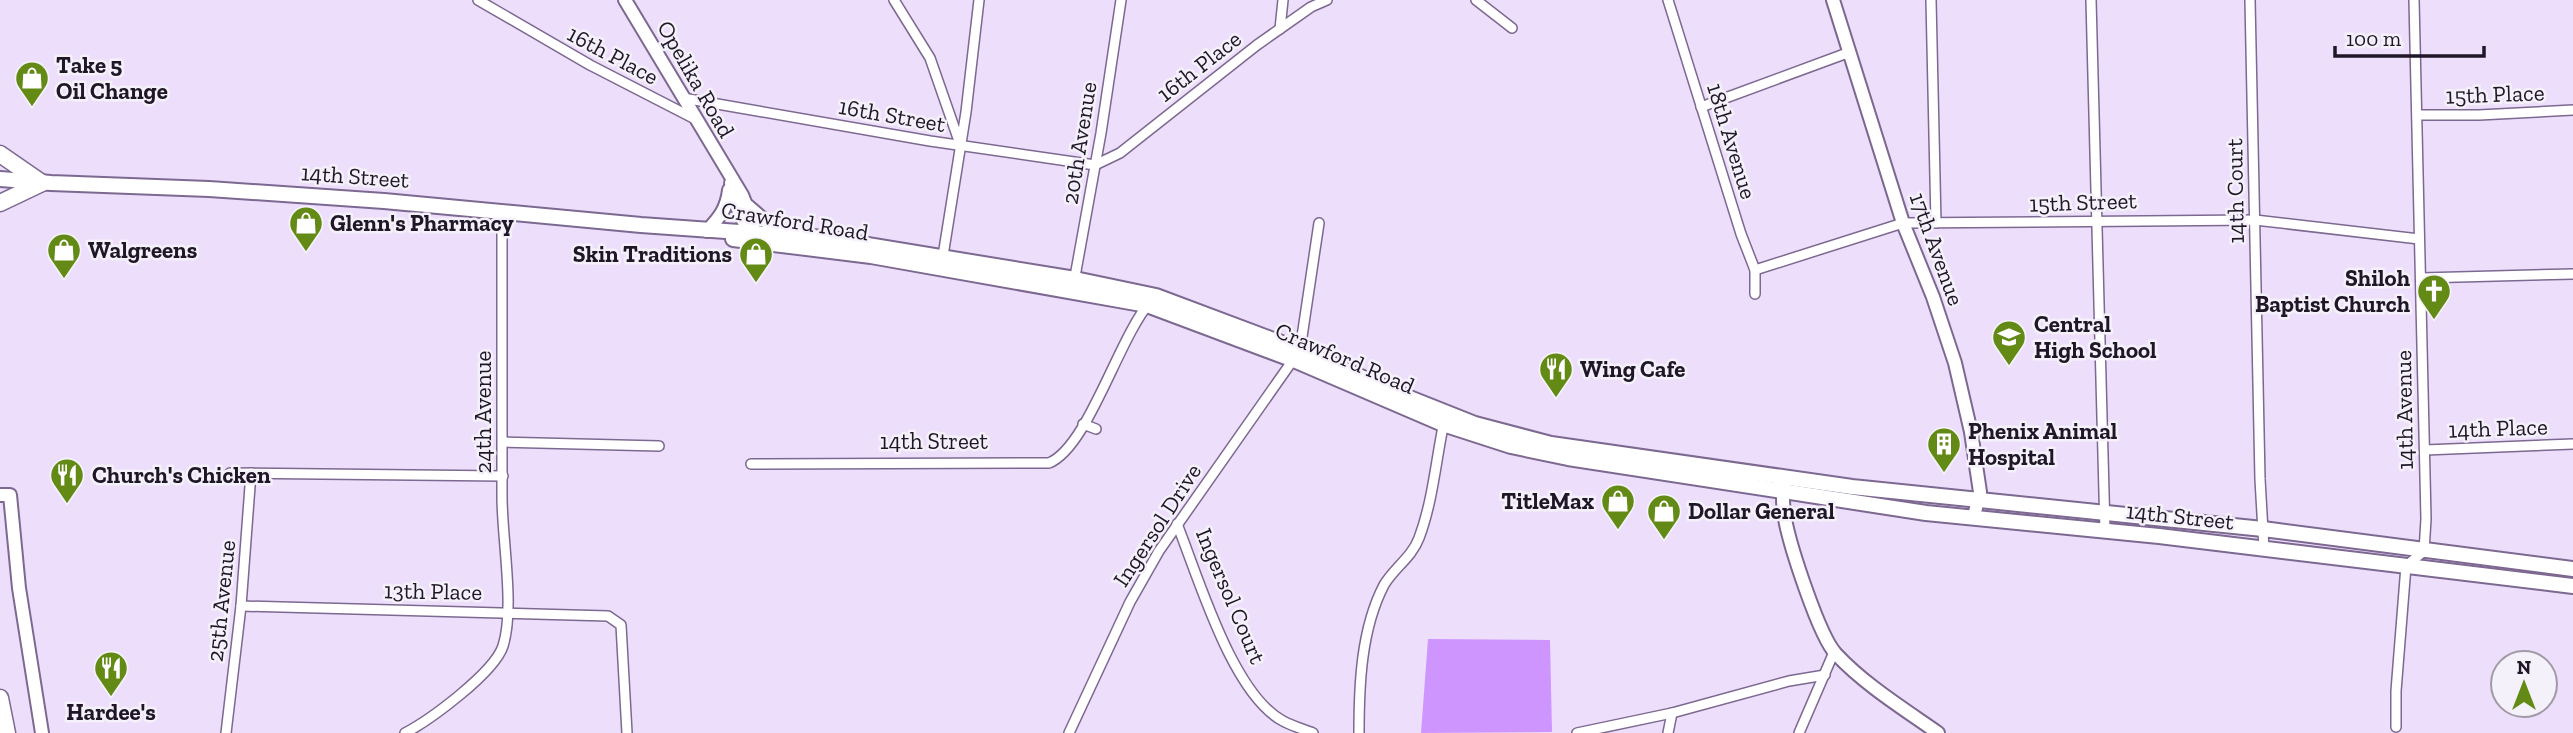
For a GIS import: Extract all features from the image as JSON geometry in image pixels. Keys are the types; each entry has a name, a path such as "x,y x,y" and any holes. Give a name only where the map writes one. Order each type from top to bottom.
{"highway":[{"path":"0,154 42,183 0,203"},
{"path":"0,698 7,733"}],"main road":[{"name":"14th Street","path":"0,179 209,189 502,210 707,231"},
{"name":"Crawford Road","path":"707,231 717,237 783,234 1152,301 1297,355 1511,446 1563,457 1784,485"},
{"name":"Crawford Road","path":"751,235 814,248 942,263"},
{"name":"14th Street","path":"1784,485 1978,499 2263,529 2573,569"},
{"name":"14th Street","path":"1784,485 1926,513 1974,516 2573,586"}],"street":[{"name":"16th Place","path":"478,0 601,71 695,119"},
{"name":"Opelika Road","path":"625,0 746,203 754,223 751,235"},
{"path":"894,0 930,58 961,145"},
{"path":"942,263 961,145 979,0"},
{"name":"20th Avenue","path":"1074,285 1096,165 1121,0"},
{"path":"1280,29 1283,0"},
{"name":"16th Place","path":"1096,165 1119,153 1280,29 1311,7 1327,0"},
{"path":"1476,0 1512,28"},
{"name":"18th Avenue","path":"1668,0 1755,270 1755,294"},
{"name":"17th Avenue","path":"1833,0 1903,223 1933,297 1955,363 1971,432 1980,492 1974,516"},
{"path":"1931,0 1936,223"},
{"path":"2091,0 2105,531"},
{"name":"14th Court","path":"2250,0 2264,549"},
{"name":"14th Avenue","path":"2414,0 2425,450 2424,551"},
{"path":"1701,107 1850,52"},
{"name":"16th Street","path":"683,98 1096,165"},
{"name":"15th Place","path":"2418,115 2573,110"},
{"name":"Opelika Road","path":"731,179 734,200 751,235"},
{"path":"707,231 728,204 731,179"},
{"path":"746,203 783,234"},
{"name":"24th Avenue","path":"405,733 419,726 465,690 490,666 503,646 508,612 503,476 502,210"},
{"name":"15th Street","path":"1755,270 1903,223 2255,220 2419,239"},
{"path":"1297,355 1319,223"},
{"path":"2421,278 2573,274"},
{"path":"1096,429 1083,424 1152,301"},
{"name":"Ingersol Drive","path":"1069,733 1130,602 1177,524 1297,355"},
{"path":"1359,733 1360,695 1369,626 1386,582 1402,565 1420,537 1445,419"},
{"name":"14th Street","path":"751,464 1049,463 1060,459 1069,449 1083,424"},
{"path":"503,442 659,446"},
{"name":"14th Place","path":"2425,450 2573,444"},
{"path":"230,473 503,476"},
{"name":"25th Avenue","path":"226,733 241,606 251,473"},
{"path":"1784,485 1785,518 1792,548 1834,652 1938,733"},
{"path":"0,495 10,495 21,599 42,733"},
{"name":"Ingersol Court","path":"1177,524 1236,669 1255,698 1281,721 1313,733"},
{"path":"2396,727 2397,670 2406,566 2424,551"},
{"name":"13th Place","path":"241,606 608,616 621,625 627,733"},
{"path":"1800,733 1834,652"},
{"path":"1577,733 1672,713 1788,681 1825,675"},
{"path":"1668,733 1672,713"}],"shaded area":[{"path":"1428,639 1550,640 1552,732 1421,733"}],"place":[{"name":"Take 5 Oil Change","path":"32,108"},
{"name":"Glenn's Pharmacy","path":"306,253"},
{"name":"Walgreens","path":"64,280"},
{"name":"Skin Traditions","path":"756,284"},
{"name":"Shiloh Baptist Church","path":"2434,321"},
{"name":"Central High School","path":"2009,367"},
{"name":"Wing Cafe","path":"1556,399"},
{"name":"Phenix Animal Hospital","path":"1944,474"},
{"name":"Church's Chicken","path":"67,505"},
{"name":"TitleMax","path":"1618,531"},
{"name":"Dollar General","path":"1664,541"},
{"name":"Hardee's","path":"111,698"}]}
